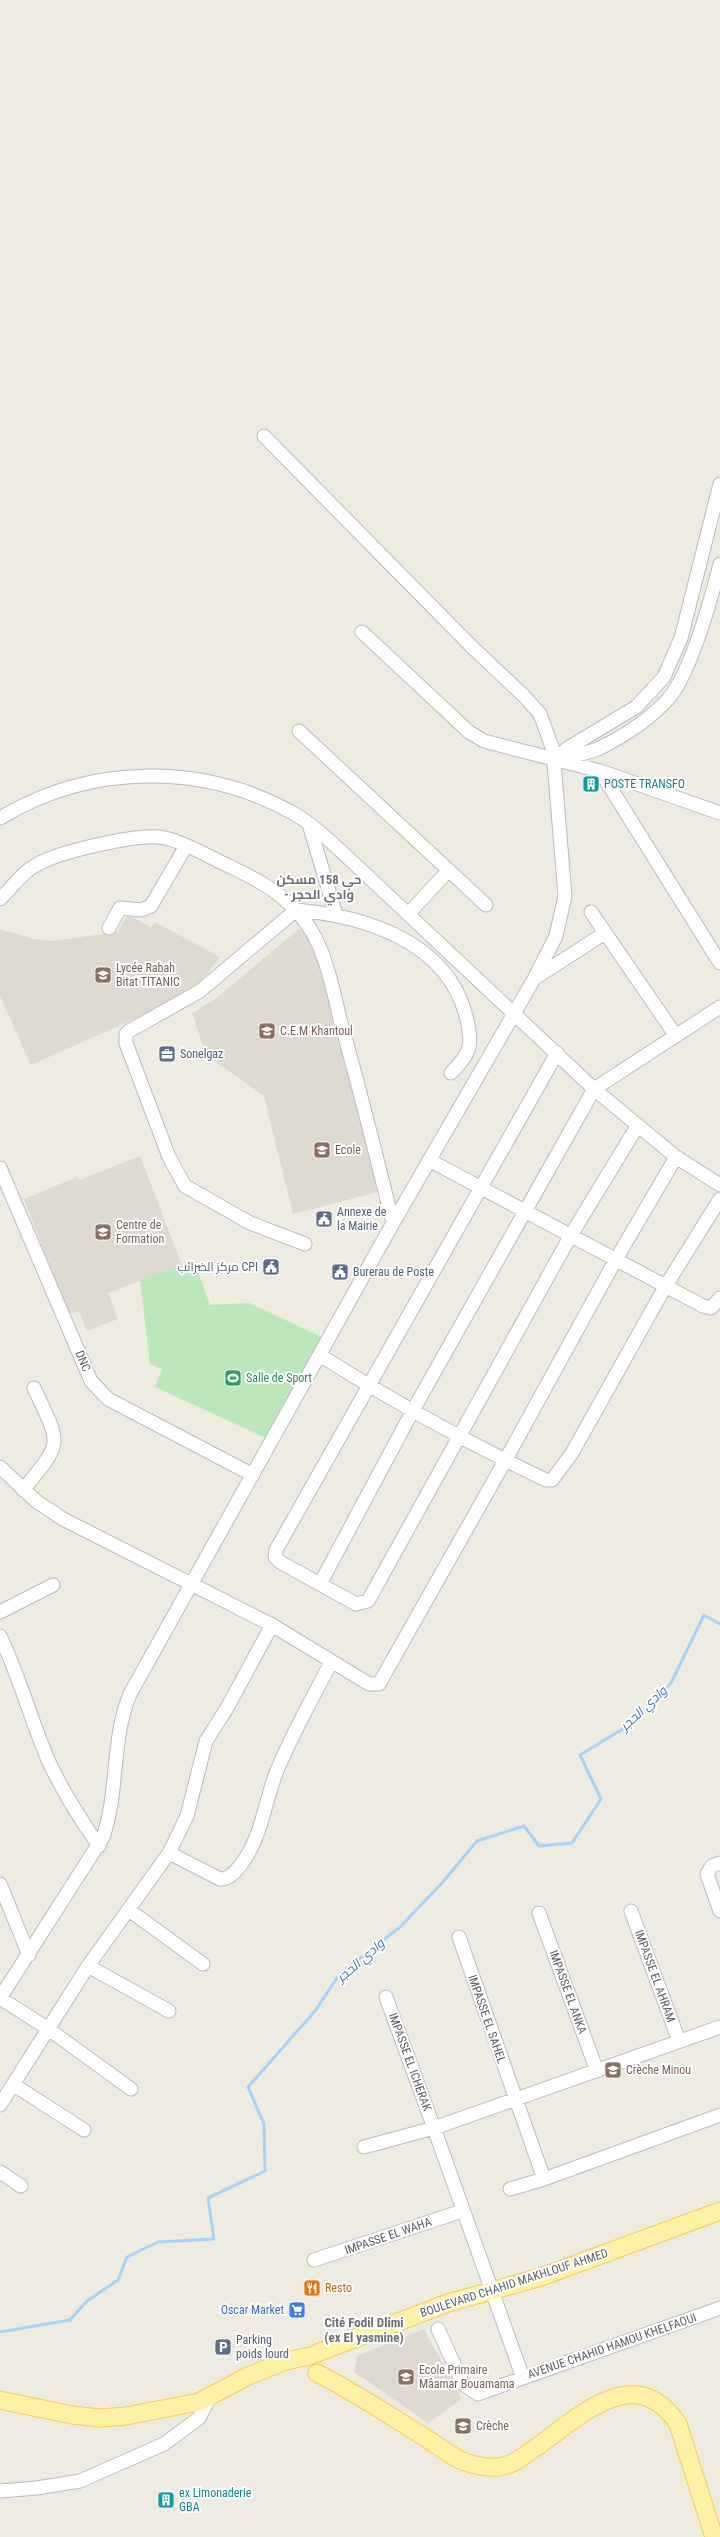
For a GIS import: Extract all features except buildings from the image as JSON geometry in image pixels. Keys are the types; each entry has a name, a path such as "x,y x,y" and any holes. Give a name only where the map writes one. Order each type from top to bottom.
{"main road":[{"name":"BOULEVARD CHAHID MAKHLOUF AHMED","path":"319,2364 353,2339 448,2302 541,2277 720,2211"},
{"path":"0,2400 72,2415 100,2418 186,2406 262,2371 319,2364 358,2396 463,2461 498,2467 507,2465 524,2456 606,2399 624,2394 640,2395 656,2400 670,2411 678,2424 714,2537"}],"street":[{"path":"131,2089 47,2028 0,1998 99,1846 109,1818 119,1735 124,1708 428,1160 534,979 556,936 565,896 554,760 548,731 540,714 524,696 472,647 264,436"},
{"path":"554,760 568,748 636,707 664,677 681,638 720,484"},
{"path":"554,760 599,748 648,717 670,697 685,669 715,600 720,564"},
{"path":"362,632 477,738 491,744 600,771 720,813"},
{"path":"299,731 486,905"},
{"path":"600,771 720,963"},
{"path":"0,818 50,792 93,781 144,775 170,776 229,787 261,798 294,814 344,852 514,1011 594,1089 676,1156 720,1185"},
{"path":"309,824 336,916"},
{"path":"0,900 31,868 62,855 92,847 144,837 167,838 261,881 277,891 296,910 315,938 324,961 355,1070 393,1223"},
{"path":"109,928 120,908 141,910 151,906 186,846"},
{"path":"409,913 449,870"},
{"path":"305,1244 250,1223 197,1195 183,1184 169,1157 126,1038 134,1026 176,1006 200,991 296,910 336,916 386,930 408,942 448,976 461,999 470,1037 468,1052 451,1073"},
{"path":"591,912 676,1036"},
{"path":"534,979 605,933"},
{"path":"320,1584 412,1412 594,1089 720,1007"},
{"path":"557,1053 482,1189 367,1385 275,1553 275,1557 280,1562 356,1604 368,1602 571,1235 638,1125"},
{"path":"0,1466 23,1490 63,1519 272,1625 369,1684 381,1683 506,1461 614,1260 676,1156"},
{"path":"428,1160 524,1212 571,1235 665,1288 706,1308 712,1308 720,1298"},
{"name":"DNC","path":"0,1168 91,1381 99,1392 108,1399 254,1475"},
{"path":"320,1356 412,1412 458,1437 546,1480 554,1477 572,1453 665,1288 720,1199"},
{"path":"23,1490 50,1457 56,1440 54,1430 34,1388"},
{"path":"0,1612 53,1585"},
{"path":"0,2105 14,2085 47,2028 88,1966 169,1853 187,1816 206,1742 228,1708 272,1625"},
{"path":"0,1636 12,1662 49,1761 72,1806 99,1846"},
{"path":"169,1853 220,1879 229,1877 237,1869 250,1849 263,1818 276,1773 331,1662"},
{"path":"720,1863 712,1866 707,1874 720,1911"},
{"path":"0,1884 29,1955"},
{"path":"129,1910 204,1964"},
{"name":"IMPASSE EL AHRAM","path":"631,1911 679,2041"},
{"name":"IMPASSE EL ANKA","path":"539,1913 597,2071"},
{"name":"IMPASSE EL SAHEL","path":"459,1937 544,2179"},
{"path":"88,1966 168,2011"},
{"name":"IMPASSE EL ICHERAK","path":"386,1997 434,2128 462,2211"},
{"path":"364,2147 434,2128 720,2027"},
{"path":"14,2085 84,2130"},
{"path":"510,2189 544,2179 720,2115"},
{"path":"0,2172 21,2186"},
{"name":"IMPASSE EL WAHA","path":"314,2260 462,2211"},
{"name":"AVENUE CHAHID HAMOU KHELFAOUI","path":"462,2211 492,2289 523,2378 720,2308"},
{"path":"438,2329 463,2384 478,2394 523,2378"},
{"path":"0,2491 37,2488 80,2481 164,2444 199,2418 211,2395"}],"shaded area":[{"name":"Lycée Rabah Bitat TITANIC","path":"128,914 151,928 155,922 220,957 192,993 31,1065 0,996 0,929 34,939 51,941 118,932"},
{"name":"C.E.M Khantoul","path":"299,929 304,932 316,955 342,1048 378,1192 293,1214 264,1096 206,1055 192,1013 214,1000"},
{"name":"Centre de Formation","path":"140,1156 182,1265 108,1293 118,1319 87,1331 79,1311 69,1314 24,1199 77,1177 79,1180"},
{"name":"Ecole Primaire Mâamar Bouamama","path":"424,2329 462,2399 428,2423 354,2372 357,2356"}],"green space":[{"name":"Salle de Sport","path":"195,1264 210,1305 249,1303 328,1340 272,1441 155,1387 162,1369 150,1364 140,1279 182,1265"}],"waterway":[{"name":"وادي الحجر","path":"0,2332 70,2320 87,2301 118,2280 127,2257 158,2242 214,2239 208,2198 265,2171 264,2124 248,2087 315,2011 339,1975 400,1927 441,1884 477,1841 524,1826 539,1846 572,1843 601,1799 580,1755 629,1725 671,1683 704,1615 720,1624"}],"place":[{"name":"POSTE TRANSFO","path":"591,784"},
{"name":"Lycée Rabah Bitat TITANIC","path":"103,975"},
{"name":"C.E.M Khantoul","path":"267,1031"},
{"name":"Sonelgaz","path":"167,1054"},
{"name":"Ecole","path":"322,1150"},
{"name":"Annexe de la Mairie","path":"324,1219"},
{"name":"Centre de Formation","path":"103,1232"},
{"name":"مركز الضرائب CPI","path":"271,1267"},
{"name":"Burerau de Poste","path":"340,1272"},
{"name":"Salle de Sport","path":"233,1378"},
{"name":"Crèche Minou","path":"613,2070"},
{"name":"Resto","path":"312,2288"},
{"name":"Oscar Market","path":"297,2310"},
{"name":"Parking poids lourd","path":"223,2347"},
{"name":"Ecole Primaire Mâamar Bouamama","path":"406,2377"},
{"name":"Crèche","path":"463,2426"},
{"name":"ex Limonaderie GBA","path":"166,2500"}],"district":[{"name":"حي 158 مسكن - وادي الحجر","path":"319,886"},
{"name":"Cité Fodil Dlimi (ex El yasmine)","path":"364,2330"}]}
